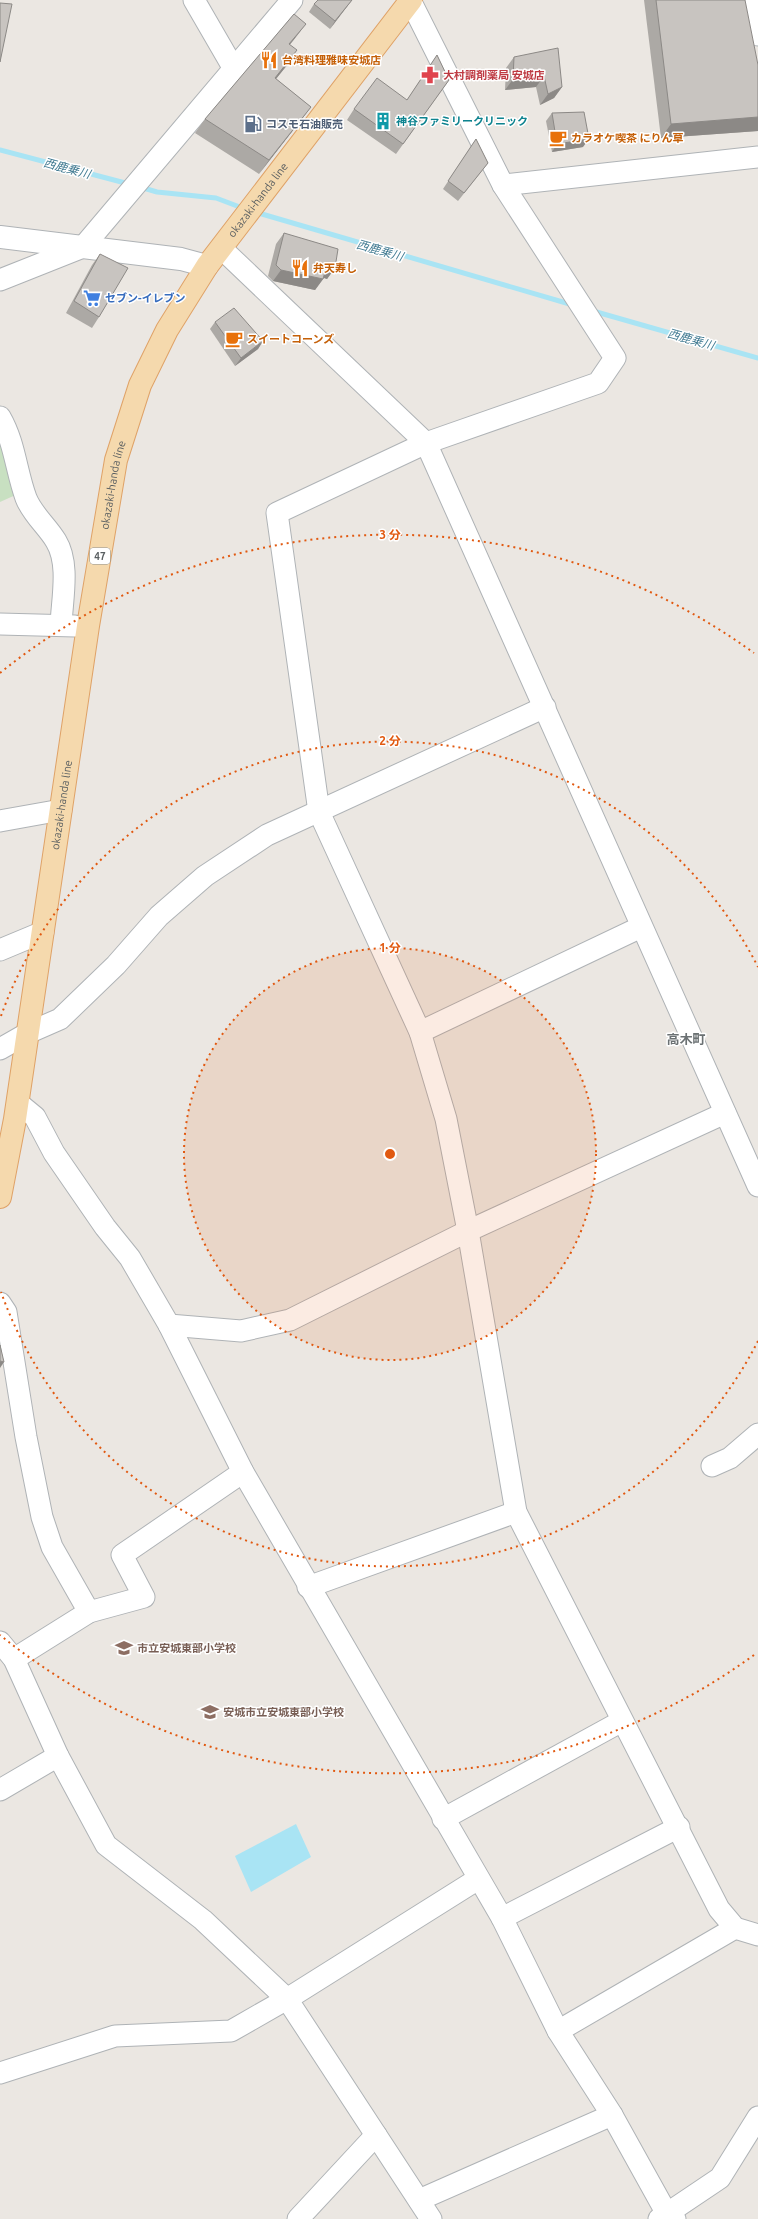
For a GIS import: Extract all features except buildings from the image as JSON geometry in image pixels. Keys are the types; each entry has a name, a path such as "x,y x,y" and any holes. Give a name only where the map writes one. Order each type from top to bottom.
{"main road":[{"name":"okazaki-handa line","path":"0,1197 18,1103 88,626 116,460 140,385 166,330 207,266 410,0"}],"street":[{"path":"194,0 234,69"},
{"path":"0,280 83,247 292,0"},
{"path":"410,0 503,185 615,358 598,383 426,442 277,513 319,812 420,1032 446,1120 468,1231 516,1512 622,1721 679,1827 719,1909 734,1928 758,1935"},
{"path":"750,0 758,35"},
{"path":"503,185 758,157"},
{"path":"0,238 181,258 207,266"},
{"path":"221,248 426,442 758,1186"},
{"path":"2,427 15,453 16,470 26,500 57,543 64,560 61,625"},
{"path":"0,624 88,626"},
{"path":"0,1050 28,1033 60,1020 116,965 159,916 205,876 267,835 545,707"},
{"path":"0,821 61,810"},
{"path":"420,1032 641,926"},
{"path":"0,950 43,932"},
{"path":"18,1103 35,1116 54,1153 105,1227 130,1258 169,1325 243,1472 308,1587 502,1918 558,2031 612,2115 667,2217 720,2178 758,2117"},
{"path":"169,1325 241,1331 290,1320 468,1231 725,1113"},
{"path":"0,1303 6,1312 26,1437 42,1518 52,1547 89,1612"},
{"path":"712,1466 730,1458 758,1434"},
{"path":"14,1659 89,1612 144,1597 122,1555 243,1472"},
{"path":"308,1587 516,1512"},
{"path":"0,1642 14,1659 58,1756 106,1846 203,1920 287,1999 431,2219"},
{"path":"443,1819 622,1721"},
{"path":"0,1790 58,1756"},
{"path":"502,1918 679,1827"},
{"path":"0,2073 115,2036 231,2030 287,1999 478,1879"},
{"path":"558,2031 734,1928"},
{"path":"419,2200 612,2115"},
{"path":"298,2219 376,2135"}],"green space":[{"path":"0,442 20,493 0,502"}],"water":[{"path":"296,1824 311,1857 251,1892 235,1856"}],"waterway":[{"name":"西鹿乗川","path":"0,150 129,184"},
{"name":"西鹿乗川","path":"140,187 157,192 216,198 245,209"},
{"name":"西鹿乗川","path":"255,212 573,305"},
{"name":"西鹿乗川","path":"593,311 758,358"}],"place":[{"name":"台湾料理雅味安城店","path":"269,60"},
{"name":"大村調剤薬局 安城店","path":"430,75"},
{"name":"神谷ファミリークリニック","path":"383,121"},
{"name":"コスモ石油販売","path":"253,124"},
{"name":"カラオケ喫茶 にりん草","path":"558,138"},
{"name":"弁天寿し","path":"300,268"},
{"name":"セブン-イレブン","path":"92,298"},
{"name":"スイートコーンズ","path":"234,339"},
{"name":"市立安城東部小学校","path":"124,1648"},
{"name":"安城市立安城東部小学校","path":"210,1712"}],"district":[{"name":"高木町","path":"686,1039"}]}
